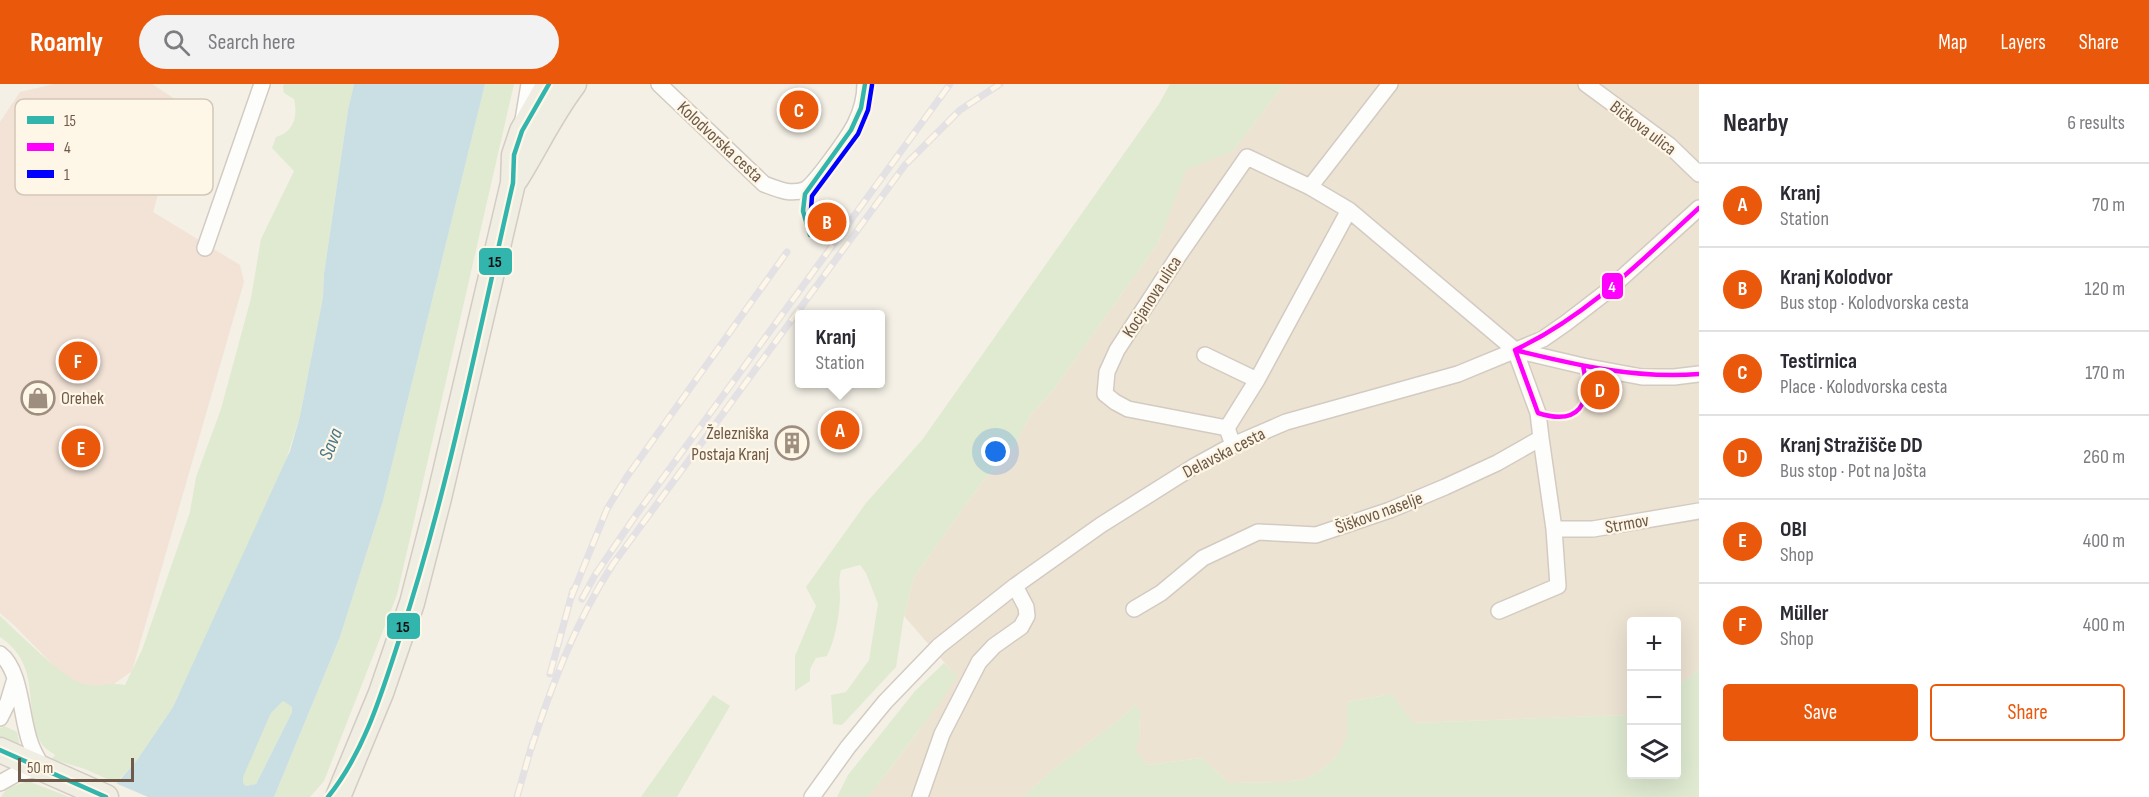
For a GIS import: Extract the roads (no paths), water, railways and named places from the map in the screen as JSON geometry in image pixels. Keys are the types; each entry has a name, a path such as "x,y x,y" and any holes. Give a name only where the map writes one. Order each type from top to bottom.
{"main road":[{"path":"328,797 341,787 381,693 412,603 513,183 514,155 522,131 549,84"},
{"path":"513,183 531,155 547,122 574,84"},
{"path":"0,750 106,797"}],"street":[{"path":"205,248 262,84"},
{"path":"522,131 529,84"},
{"name":"Kolodvorska cesta","path":"659,84 764,184 793,192 807,189 840,147 855,123 865,94 865,84"},
{"path":"1310,187 1390,84"},
{"name":"Bičkova ulica","path":"1586,84 1670,146 1699,174"},
{"name":"Kocjanova ulica","path":"1227,428 1128,409 1106,394 1107,372 1117,351 1179,255 1247,157 1310,187 1349,210 1515,350"},
{"name":"Delavska cesta","path":"812,797 848,747 885,702 939,646 1015,586 1153,491 1233,445 1287,422 1458,374 1543,339 1605,292 1699,208"},
{"path":"1233,445 1227,428 1257,380 1349,210"},
{"path":"1515,350 1642,377 1699,374"},
{"path":"1499,611 1558,586 1554,529 1538,413 1515,350"},
{"path":"1205,355 1257,380"},
{"name":"Šiškovo naselje","path":"1134,609 1161,592 1203,558 1257,532 1316,535 1390,510 1445,488 1497,463 1541,438"},
{"name":"Strmov","path":"1554,529 1593,529 1699,511"},
{"path":"920,797 942,734 979,662 994,646 1021,627 1027,616 1026,607 1015,586"},
{"path":"0,654 7,659 15,679 30,745 52,772"},
{"path":"0,718 15,679"},
{"path":"0,783 18,773 52,772"}],"water":[{"name":"Sava","path":"354,84 485,84 383,501 340,637 274,797 105,797 137,760 173,707 290,451 300,416 323,297 324,274 348,110","holes":["283,701 292,707 292,712 256,784 246,786 243,783 243,777 271,713"]}],"railway":[{"path":"582,599 595,575 636,515 950,84"},
{"path":"799,310 905,165 960,110 1000,84"},
{"path":"571,598 607,509 626,478 787,252"},
{"path":"531,749 547,701 576,630 613,564 795,315"},
{"path":"550,674 573,590"},
{"path":"517,797 533,741"}],"place":[{"name":"Testirnica","path":"799,110"},
{"name":"Kranj Kolodvor","path":"827,222"},
{"name":"Müller","path":"78,361"},
{"name":"Kranj Stražišče DD","path":"1600,390"},
{"name":"Orehek","path":"38,398"},
{"name":"Kranj","path":"840,430"},
{"name":"Železniška Postaja Kranj","path":"792,443"},
{"name":"OBI","path":"81,448"}]}
